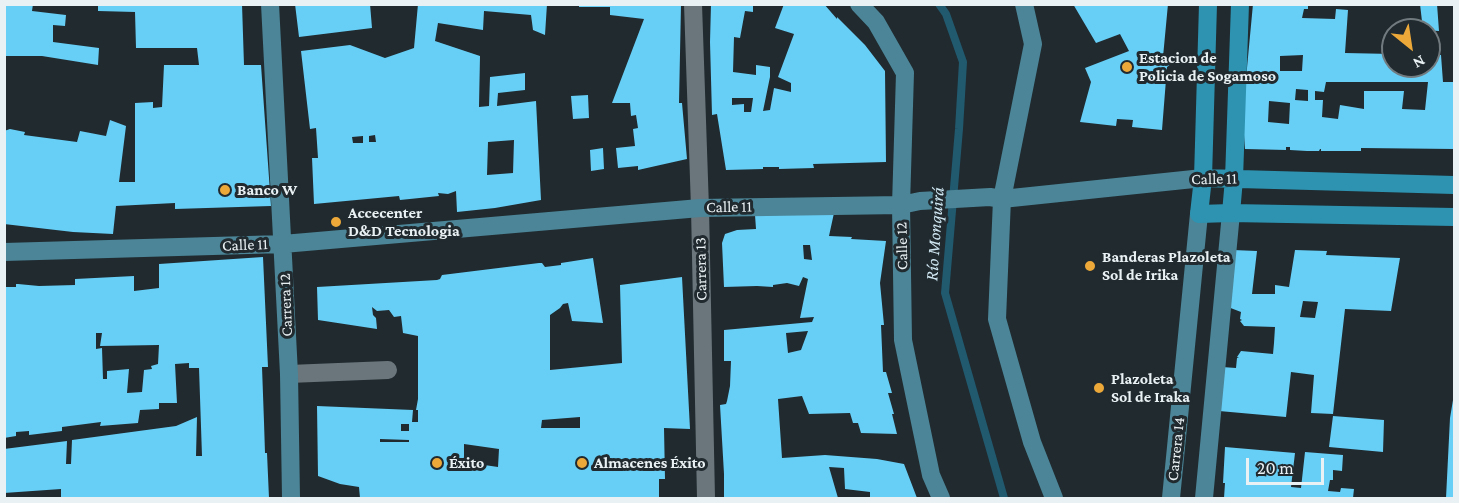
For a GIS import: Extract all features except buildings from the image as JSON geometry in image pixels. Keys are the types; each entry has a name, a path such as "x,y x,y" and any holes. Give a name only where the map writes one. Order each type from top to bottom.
{"main road":[{"name":"Carrera 14","path":"1199,214 1203,178 1208,4"},
{"name":"Carrera 14","path":"1231,213 1240,4"},
{"name":"Calle 11","path":"1203,178 1455,185"},
{"path":"1199,214 1455,217"}],"street":[{"name":"Carrera 12","path":"270,4 289,374 291,498"},
{"name":"Carrera 13","path":"693,4 706,498"},
{"name":"Calle 12","path":"859,4 876,22 905,73 901,205 903,340 931,475 941,498"},
{"path":"1024,4 1033,45 996,198 997,319 1032,442 1054,498"},
{"name":"Calle 11","path":"4,252 283,244 700,208 901,205 920,201 996,198 1203,178"},
{"name":"Carrera 14","path":"1204,498 1231,213"},
{"name":"Carrera 14","path":"1171,498 1199,214"},
{"path":"289,374 388,370"}],"waterway":[{"name":"Río Monquirá","path":"939,4 946,14 963,62 945,293 1004,498"}],"place":[{"name":"Estacion de Policia de Sogamoso","path":"1127,67"},
{"name":"Banco W","path":"225,190"},
{"name":"Accecenter D&D Tecnologia","path":"336,222"},
{"name":"Banderas Plazoleta Sol de Irika","path":"1090,266"},
{"name":"Plazoleta Sol de Iraka","path":"1099,388"},
{"name":"Éxito","path":"437,463"},
{"name":"Almacenes Éxito","path":"582,463"}]}
